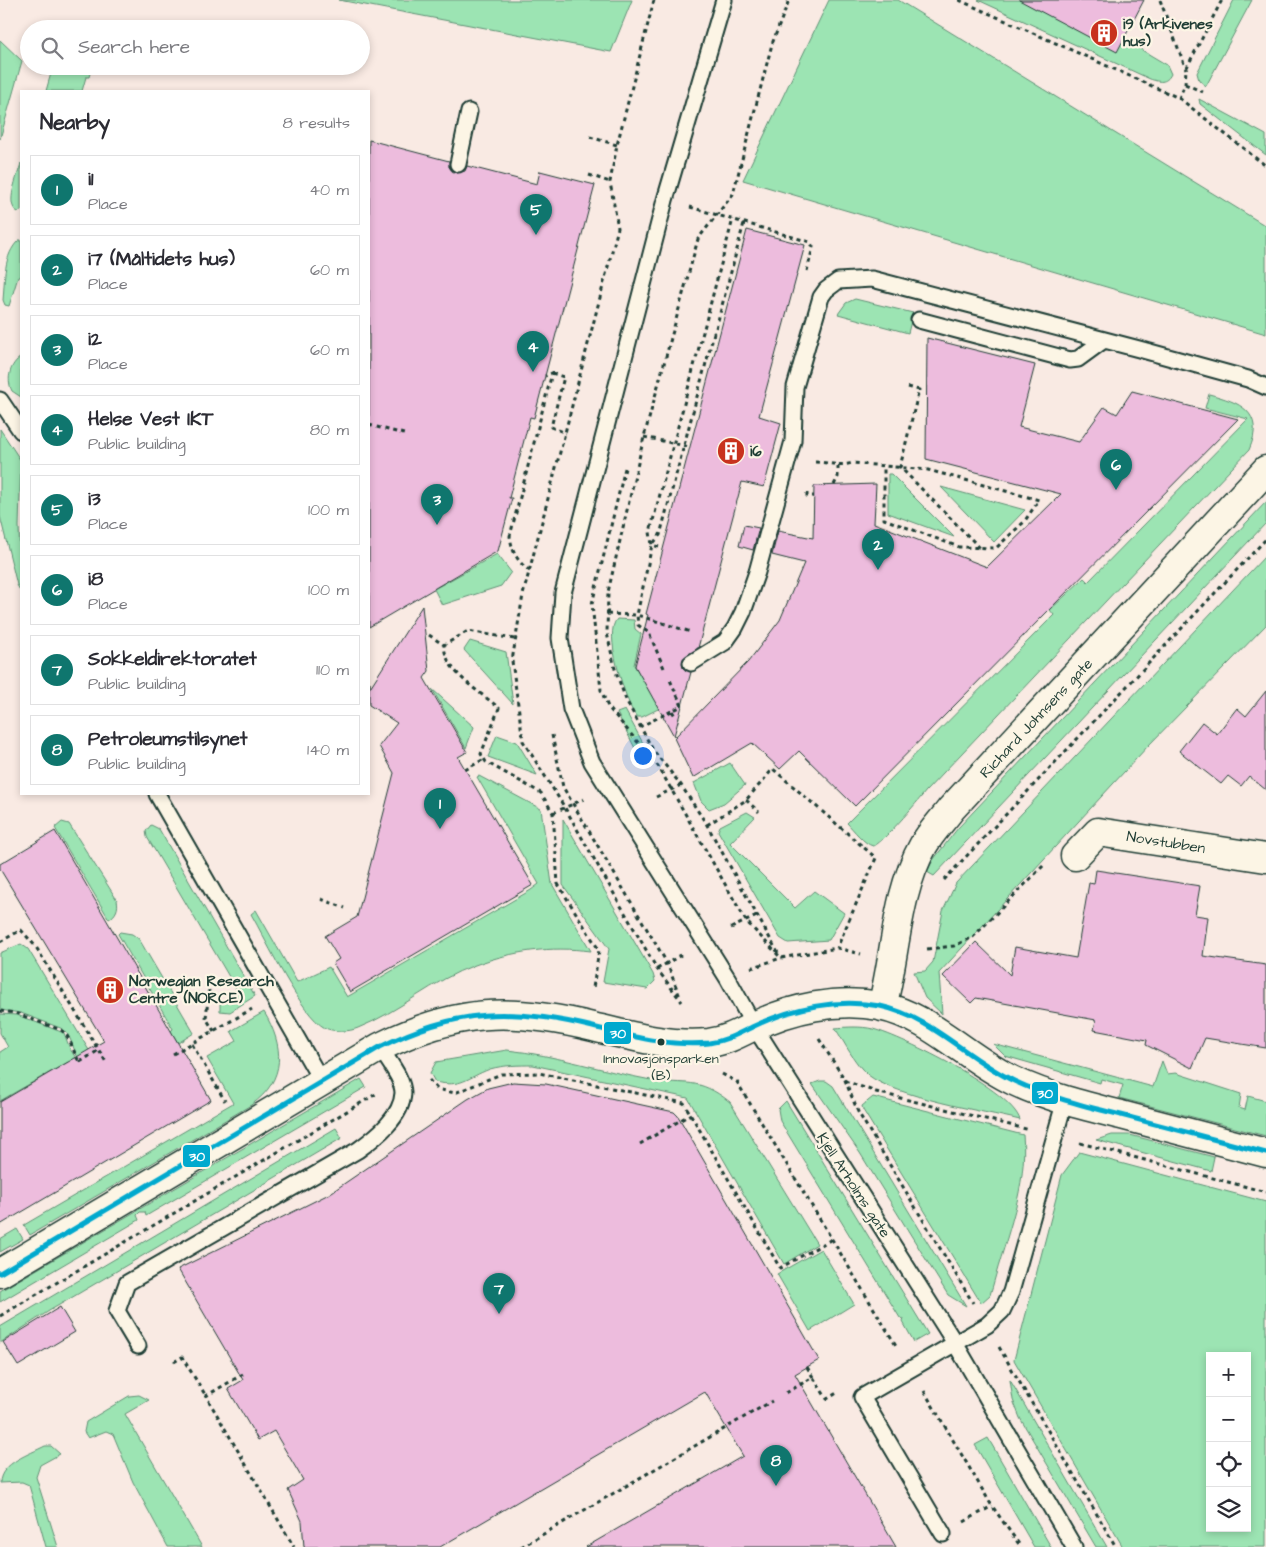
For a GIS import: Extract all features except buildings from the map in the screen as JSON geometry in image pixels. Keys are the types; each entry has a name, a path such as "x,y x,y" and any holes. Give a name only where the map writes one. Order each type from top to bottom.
{"street":[{"name":"Richard Johnsens gate","path":"882,1007 904,894 910,873 924,845 951,809 1266,470"},
{"name":"Novstubben","path":"1075,856 1098,832 1266,858"},
{"path":"0,1272 380,1047 407,1034 445,1021 494,1013 535,1015 640,1038 672,1043 708,1043 737,1036 754,1026 802,1008 836,1003 882,1007 917,1019 1014,1081 1065,1100 1266,1153"}],"lane":[{"name":"Kjell Arholms gate","path":"724,0 665,200 563,593 560,638 571,709 592,762 728,979 754,1026 955,1344 1074,1547"},
{"path":"458,164 469,112"},
{"path":"691,663 724,642 735,628 743,612 757,572 793,441 795,387 812,323 821,297 831,285 846,280 872,279 1248,379 1266,387"},
{"path":"918,320 1070,360 1078,359 1104,340"},
{"path":"0,400 20,430"},
{"path":"158,795 322,1082"},
{"path":"138,1346 117,1311 127,1283 358,1150 391,1121 403,1092 399,1080 380,1047"},
{"path":"943,1534 862,1396 987,1325 1002,1312 1011,1292 1065,1100"}],"path":[{"path":"586,352 618,228 610,182 617,146 654,0"},
{"path":"781,958 759,915 707,825 681,785 653,750 639,727 616,669 607,633 607,614 608,592 644,437 698,239 733,194 772,44 789,0"},
{"path":"960,0 1179,98 1266,166"},
{"path":"1160,0 1186,69"},
{"path":"1179,98 1185,84 1186,69 1222,0"},
{"path":"1185,84 1203,92"},
{"path":"590,137 617,146"},
{"path":"589,175 610,182"},
{"path":"665,200 813,244 806,276"},
{"path":"639,727 682,706 649,633 638,625 637,616 652,545 650,532 733,219"},
{"path":"716,328 744,223"},
{"path":"652,545 660,535 714,333 716,334"},
{"path":"545,376 552,373 564,377 551,427 566,433"},
{"path":"530,571 521,565 514,553 510,536 552,373"},
{"path":"900,467 918,390 908,387"},
{"path":"370,424 404,434"},
{"path":"644,437 690,447"},
{"path":"808,462 852,463 928,470 1040,500 1024,522 996,548 959,548 884,519 884,466"},
{"path":"834,486 838,477 838,464"},
{"path":"900,467 980,548"},
{"path":"807,487 807,496 814,496"},
{"path":"942,883 1266,539"},
{"path":"652,545 659,547"},
{"path":"956,554 959,548"},
{"path":"592,604 601,690 608,707 658,766 746,922 781,958"},
{"path":"607,614 637,616 699,634"},
{"path":"444,645 468,631 514,639"},
{"path":"429,636 444,645"},
{"path":"444,645 444,655 450,666 498,708 481,754 484,759 486,762 541,794 553,813 558,884 599,950 593,988"},
{"path":"672,711 676,717"},
{"path":"465,770 484,759"},
{"path":"707,825 746,800 775,765"},
{"path":"773,769 876,858 837,948"},
{"path":"656,797 681,785"},
{"path":"553,813 586,798"},
{"path":"746,800 759,812"},
{"path":"927,949 954,946 973,937 1047,863"},
{"path":"321,899 344,908"},
{"path":"731,928 759,915"},
{"path":"0,942 21,930 36,947 106,1062"},
{"path":"920,956 927,949 929,940"},
{"path":"747,969 781,958 837,948 863,955"},
{"path":"657,969 681,955"},
{"path":"209,990 206,1018 214,1031"},
{"path":"173,1054 259,1004"},
{"path":"0,1011 15,1013 62,1030 65,1032 80,1063 99,1050"},
{"path":"818,1037 845,1080 858,1112 975,1306"},
{"path":"192,1044 226,1101 217,1106"},
{"path":"0,1316 421,1066 432,1085 444,1092 464,1090 501,1074 530,1073 684,1103 780,1268 832,1239"},
{"path":"716,1070 737,1082 992,1506 1021,1547"},
{"path":"845,1080 876,1092 1021,1128"},
{"path":"640,1144 691,1114"},
{"path":"1088,1145 1266,1192"},
{"path":"174,1362 182,1357 294,1547"},
{"path":"807,1367 813,1377"},
{"path":"1012,1369 1116,1547"},
{"path":"206,1396 243,1374"},
{"path":"521,1547 772,1401"}],"green space":[{"path":"339,0 632,0 611,52"},
{"path":"829,0 898,0 1266,226 1266,334 743,180"},
{"path":"978,0 1043,0 1123,43 1125,40 1167,65 1171,74 1165,81 1150,79"},
{"path":"1234,0 1252,0 1206,86 1199,80 1197,73"},
{"path":"0,40 20,59 20,68 0,139"},
{"path":"50,75 90,75 86,77 82,90 46,90"},
{"path":"1199,99 1266,135 1266,155 1200,104"},
{"path":"20,166 20,211 18,212 12,203 15,182"},
{"path":"20,240 20,277 18,277 9,306 5,305 3,300 7,260 14,246"},
{"path":"855,299 913,313 908,333 838,314 846,303"},
{"path":"20,358 20,396 12,391 9,382 10,372"},
{"path":"1209,394 1239,405 1252,418 1254,426 1253,437 1249,450 926,791 891,831 873,846 866,842 847,823 1054,615 1050,610 1084,578 1088,582 1248,419 1205,408"},
{"path":"0,429 20,459 20,590 17,585 0,516"},
{"path":"888,474 891,474 954,537 888,513"},
{"path":"941,487 1025,510 994,542"},
{"path":"1266,502 1266,523 934,876 927,872 933,860 958,828"},
{"path":"497,554 511,572 501,586 442,605 434,589"},
{"path":"1266,555 1266,625 1148,746 939,973 942,1014 925,998 914,972 925,971 933,962 943,911 956,883"},
{"path":"617,619 634,620 635,629 641,634 634,665 660,708 642,717 637,717 633,712 617,665 612,637 613,626"},
{"path":"470,641 506,652 513,704 464,650"},
{"path":"432,689 474,727 466,748"},
{"path":"625,710 650,756 641,760 617,713"},
{"path":"497,735 517,742 537,775 488,757"},
{"path":"730,763 745,785 724,803 709,809 701,801 694,783"},
{"path":"479,776 541,809 552,884 591,951 561,949 532,951 489,960 460,971 388,1014 358,1028 342,1031 325,1028 305,1008 295,993 251,914 256,910 297,982 329,967 347,997 531,890 539,884 477,777"},
{"path":"747,812 755,817 730,843 795,908 814,891 844,913 829,940 788,943 780,938 718,831 720,826"},
{"path":"563,819 653,974 655,981 647,989 603,982 609,949 563,885"},
{"path":"62,822 69,824 117,900 118,906 116,911 109,919 55,828"},
{"path":"151,825 159,829 255,996 230,1012 220,1011 220,1004 238,992 147,837 146,831"},
{"path":"120,932 132,934 139,939 194,1033 178,1043 171,1031 173,1029 118,934"},
{"path":"21,944 28,949 90,1052 79,1059 68,1035 63,1029 21,1013 0,1010 0,953"},
{"path":"264,1012 271,1024 275,1037 278,1049 278,1062 271,1085 263,1095 251,1105 30,1235 24,1225 233,1103 207,1058 237,1041 231,1031"},
{"path":"0,1014 17,1015 64,1033 70,1049 80,1064 73,1068 68,1062 0,1101 0,1052 8,1047 0,1033"},
{"path":"859,1027 873,1029 931,1054 978,1080 998,1094 1012,1108 1020,1120 919,1097 881,1083 868,1075 858,1065 835,1028"},
{"path":"993,1044 1153,1087 1162,1061 1167,1074 1176,1073 1241,1094 1239,1108 1245,1110 1248,1096 1266,1101 1266,1136 1119,1098 1123,1085 1101,1079 1100,1083 1005,1056"},
{"path":"507,1050 525,1052 651,1080 700,1085 719,1094 730,1102 817,1244 784,1264 688,1098 533,1065 490,1069 464,1081 452,1084 435,1082 430,1073 436,1062"},
{"path":"361,1079 366,1087 146,1216 145,1212 140,1212 137,1215 139,1220 0,1302 0,1291"},
{"path":"826,1081 833,1086 966,1306 948,1295 860,1153 812,1084"},
{"path":"873,1097 1023,1135 1022,1173 1015,1211 990,1295 981,1303 863,1110 862,1106"},
{"path":"786,1101 928,1334 914,1342 903,1322 904,1319 900,1318 780,1121 778,1109"},
{"path":"336,1128 342,1138 49,1311 0,1343 0,1327"},
{"path":"1112,1135 1130,1135 1214,1157 1211,1171 1096,1140"},
{"path":"1079,1152 1266,1202 1266,1547 1123,1547 1014,1360 1062,1175"},
{"path":"17,1229 23,1239 0,1252 0,1239"},
{"path":"821,1249 854,1304 810,1331 777,1274"},
{"path":"1010,1380 1107,1547 1096,1547 1020,1418 1013,1400"},
{"path":"139,1395 149,1400 125,1414 202,1547 168,1547 133,1482 113,1434 106,1431 88,1438 84,1432 86,1422 129,1396"},
{"path":"988,1438 1051,1547 1034,1547 975,1445"},
{"path":"45,1446 51,1446 60,1454 40,1465 36,1477 58,1547 46,1547 29,1485 22,1482 0,1483 1,1476 10,1465"}],"transit line":[{"name":"30","path":"0,1273 380,1047 434,1025 484,1015 536,1016 650,1040 694,1044 720,1041 767,1020 814,1006 847,1003 880,1006 899,1011 916,1019 997,1072 1040,1092 1080,1105 1266,1153"}],"place":[{"name":"i9 (Arkivenes hus)","path":"1104,33"},
{"name":"i3","path":"536,235"},
{"name":"Helse Vest IKT","path":"533,372"},
{"name":"i6","path":"731,451"},
{"name":"i8","path":"1116,490"},
{"name":"i2","path":"437,525"},
{"name":"i7 (Måltidets hus)","path":"878,570"},
{"name":"i1","path":"440,829"},
{"name":"Norwegian Research Centre (NORCE)","path":"110,990"},
{"name":"Innovasjonsparken (B)","path":"661,1042"},
{"name":"Sokkeldirektoratet","path":"499,1314"},
{"name":"Petroleumstilsynet","path":"776,1486"}]}
